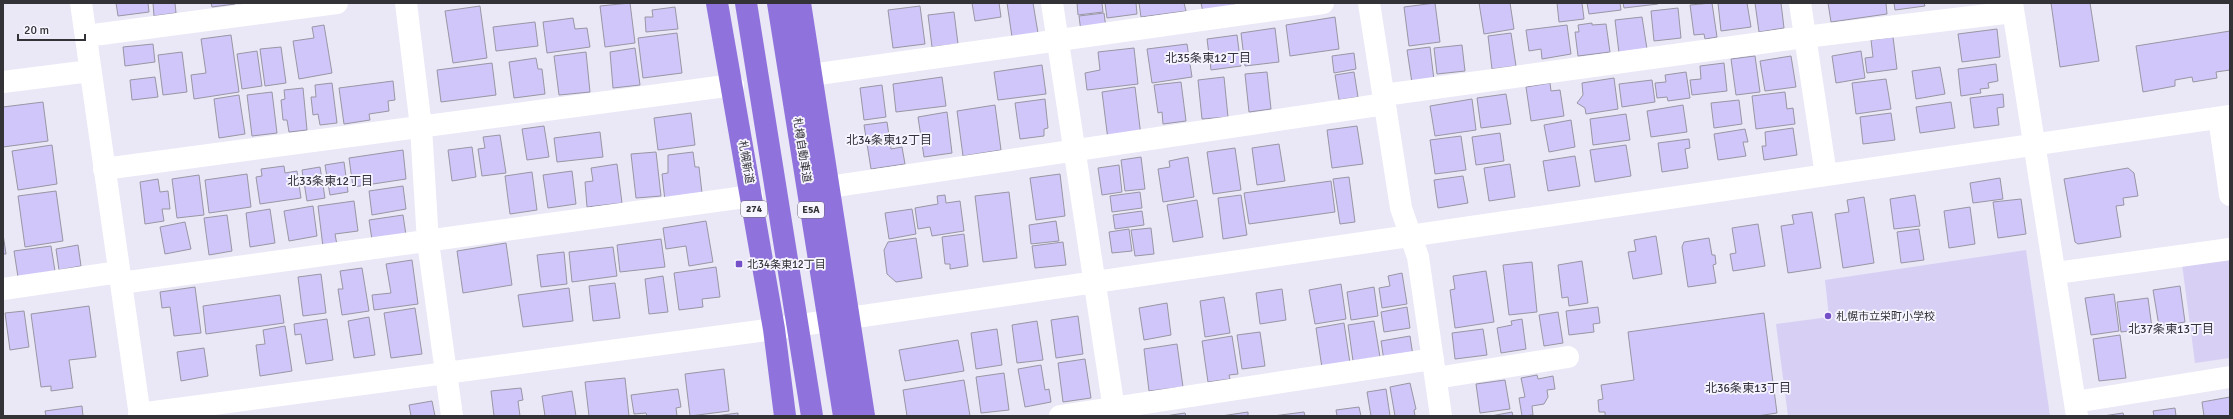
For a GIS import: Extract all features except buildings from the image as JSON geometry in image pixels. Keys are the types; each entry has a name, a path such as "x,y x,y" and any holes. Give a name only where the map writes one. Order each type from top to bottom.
{"highway":[{"name":"札幌新道","path":"717,3 733,85 774,329 785,416"},
{"path":"746,3 812,416"},
{"name":"札樽自動車道","path":"778,3 844,416"},
{"path":"800,3 864,416"}],"street":[{"path":"81,3 140,415 774,329 2225,117 2230,194"},
{"path":"86,36 337,3"},
{"path":"406,3 421,127 428,242 452,416"},
{"path":"1052,3 1114,412"},
{"path":"811,75 1323,3"},
{"path":"1369,3 1401,208 1418,256 1441,416"},
{"path":"1800,3 1826,175"},
{"path":"829,187 1074,150 1384,99 2013,7 2056,273 2076,409 2230,377"},
{"path":"3,82 90,71"},
{"path":"104,170 733,85"},
{"path":"3,289 120,278 428,242 752,196"},
{"path":"2056,273 2230,249"},
{"path":"1060,416 1114,412 1434,368 1568,357"}],"shaded area":[{"path":"2026,250 2050,416 1788,416 1776,324 1829,317 1825,280"},
{"path":"2229,259 2230,358 2195,363 2182,264"}],"place":[{"name":"北34条東12丁目","path":"739,264"},
{"name":"札幌市立栄町小学校","path":"1828,316"}],"district":[{"name":"北35条東12丁目","path":"1208,58"},
{"name":"北34条東12丁目","path":"889,140"},
{"name":"北33条東12丁目","path":"330,181"},
{"name":"北37条東13丁目","path":"2171,329"},
{"name":"北36条東13丁目","path":"1748,388"}]}
